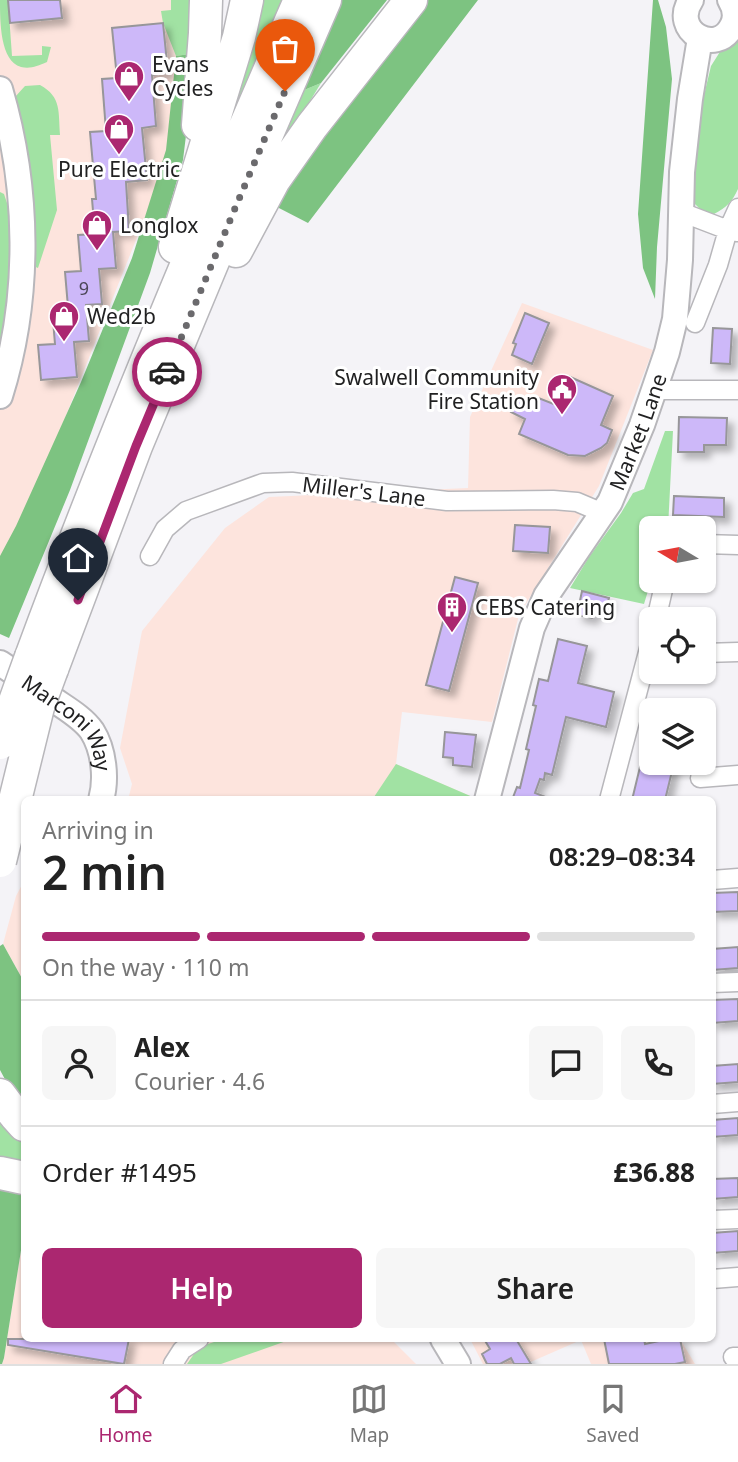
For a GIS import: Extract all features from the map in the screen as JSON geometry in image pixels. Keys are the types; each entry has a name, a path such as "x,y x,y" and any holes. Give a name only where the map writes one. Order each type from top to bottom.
{"highway":[{"path":"181,230 198,131 206,0"},
{"path":"130,432 135,363 181,230 239,37 247,0"},
{"path":"0,743 26,660 78,532 130,432 260,91 300,0"},
{"path":"0,694 26,660 236,206 325,0"},
{"path":"130,432 182,369 237,248 274,180 312,126 411,0"},
{"path":"0,862 38,707 26,660"},
{"path":"0,807 38,707"},
{"path":"0,1095 21,1122"},
{"path":"0,1173 21,1177"}],"street":[{"path":"691,0 685,19 693,33 708,40 716,40 730,30 734,23 734,4"},
{"name":"Market Lane","path":"488,796 532,628 546,596 603,513 615,489 655,390 667,352 674,319 680,260 690,99 700,38"},
{"path":"0,89 18,172 23,242 16,322 0,396"},
{"path":"695,323 733,231 738,208"},
{"path":"681,212 733,231"},
{"path":"655,390 738,390"},
{"name":"Miller's Lane","path":"150,556 165,528 186,511 263,483 292,482 447,501 577,502 603,513"},
{"path":"716,544 738,545"},
{"path":"716,653 738,652"},
{"name":"Marconi Way","path":"26,660 91,730 97,741 104,770 102,796"},
{"path":"610,796 641,684"},
{"path":"700,778 738,775"},
{"path":"0,837 21,842"},
{"path":"716,880 738,878"},
{"path":"716,983 738,982"},
{"path":"716,1104 738,1102"},
{"path":"716,1220 738,1219"},
{"path":"716,1279 738,1278"},
{"path":"173,1364 183,1350 195,1342"},
{"path":"445,1342 458,1364"}],"shaded area":[{"path":"0,0 187,0 173,147 0,581"},
{"path":"522,303 653,350 599,486 519,615 492,722 402,712 396,764 470,796 129,796 132,784 120,748 142,631 225,528 269,497 468,488 470,417"},
{"path":"21,887 21,977 3,944"},
{"path":"21,1250 21,1342 394,1342 416,1364 2,1364"},
{"path":"472,1342 576,1342 526,1364 483,1364"},
{"path":"582,1342 682,1342 695,1364 591,1364"}],"green space":[{"path":"0,0 8,0 12,56 42,55 42,46 51,47 47,62 25,68 14,63 9,57 3,40"},
{"path":"171,0 197,0 196,53 176,56 161,11 171,10"},
{"path":"258,0 286,0 211,170"},
{"path":"340,0 387,0 321,83 297,93"},
{"path":"426,0 478,0 308,223 277,207 340,106"},
{"path":"653,0 658,0 666,27 672,79 655,299 643,268 638,214"},
{"path":"738,34 738,189 729,204 714,214 701,210 692,201 691,182 700,112 711,66 723,47"},
{"path":"196,53 183,160 150,273 70,490 9,638 0,634 0,556 81,382 132,258 166,150 176,56"},
{"path":"321,83 285,142 256,196 297,93"},
{"path":"40,85 55,100 59,112 60,135 50,135 57,210 38,268 31,265 33,201 15,97 25,86"},
{"path":"0,192 4,194 10,212 8,298 0,342"},
{"path":"665,431 673,431 669,516 639,516 639,593 647,593 644,604 570,588 633,493 644,489"},
{"path":"396,764 470,796 375,796"},
{"path":"3,944 21,977 21,1104 0,1070 0,946"},
{"path":"0,1110 21,1133 21,1170 0,1165"},
{"path":"0,1188 21,1192 21,1250 4,1358 0,1364"},
{"path":"214,1342 283,1342 221,1364 187,1364 199,1347"}],"building":[{"path":"8,0 60,0 62,18 10,23"},
{"path":"163,23 168,73 152,75 156,126 142,128 147,180 126,182 129,231 113,232 116,268 99,269 102,304 86,305 89,341 74,342 77,377 41,380 38,345 55,344 52,308 68,307 65,272 81,271 78,235 95,234 92,199 96,199 90,132 106,131 102,79 117,78 112,28"},
{"path":"525,313 549,323 532,364 512,355 516,344 513,343"},
{"path":"713,328 732,329 730,364 711,363"},
{"name":"Swalwell Community Fire Station","path":"568,376 613,396 601,425 612,430 607,443 585,456 568,455 519,434 525,419 511,412 518,397 533,403 536,397 556,405"},
{"path":"679,417 727,418 726,445 704,445 704,452 678,452"},
{"path":"674,496 724,498 724,517 673,515"},
{"path":"515,525 550,527 548,553 513,551"},
{"name":"CEBS Catering","path":"455,577 478,583 449,691 426,685"},
{"path":"582,591 609,598 605,612 594,609 592,618 577,615"},
{"path":"558,639 587,646 578,683 614,692 606,727 566,717 552,775 545,773 544,780 540,779 535,793 543,796 514,796 517,787 520,788 529,750 526,749 539,679 548,681"},
{"path":"445,732 476,735 472,767 453,765 453,758 443,757"},
{"path":"639,771 639,775 671,775 666,796 633,796"},
{"path":"738,892 738,911 716,912 716,893"},
{"path":"738,947 738,968 716,970 716,949"},
{"path":"738,999 738,1021 716,1023 716,1000"},
{"path":"738,1064 738,1082 716,1084 716,1066"},
{"path":"738,1118 738,1135 716,1137 716,1120"},
{"path":"738,1178 738,1197 716,1199 716,1179"},
{"path":"738,1231 738,1251 716,1253 716,1233"},
{"path":"8,1339 21,1339 21,1342 128,1342 124,1364 8,1345"},
{"path":"486,1342 518,1342 531,1364 514,1364 511,1358 500,1364 487,1364 482,1354 490,1349"},
{"path":"605,1342 681,1342 685,1362 675,1364 609,1364"}],"way so far":[{"path":"167,372 285,91"}],"place":[{"name":"Evans Cycles","path":"129,103"},
{"name":"Pure Electric","path":"119,156"},
{"name":"Longlox","path":"97,252"},
{"name":"Wed2b","path":"64,343"},
{"name":"Swalwell Community Fire Station","path":"562,416"},
{"name":"CEBS Catering","path":"452,634"}],"route":[{"path":"78,600 167,372"}]}
